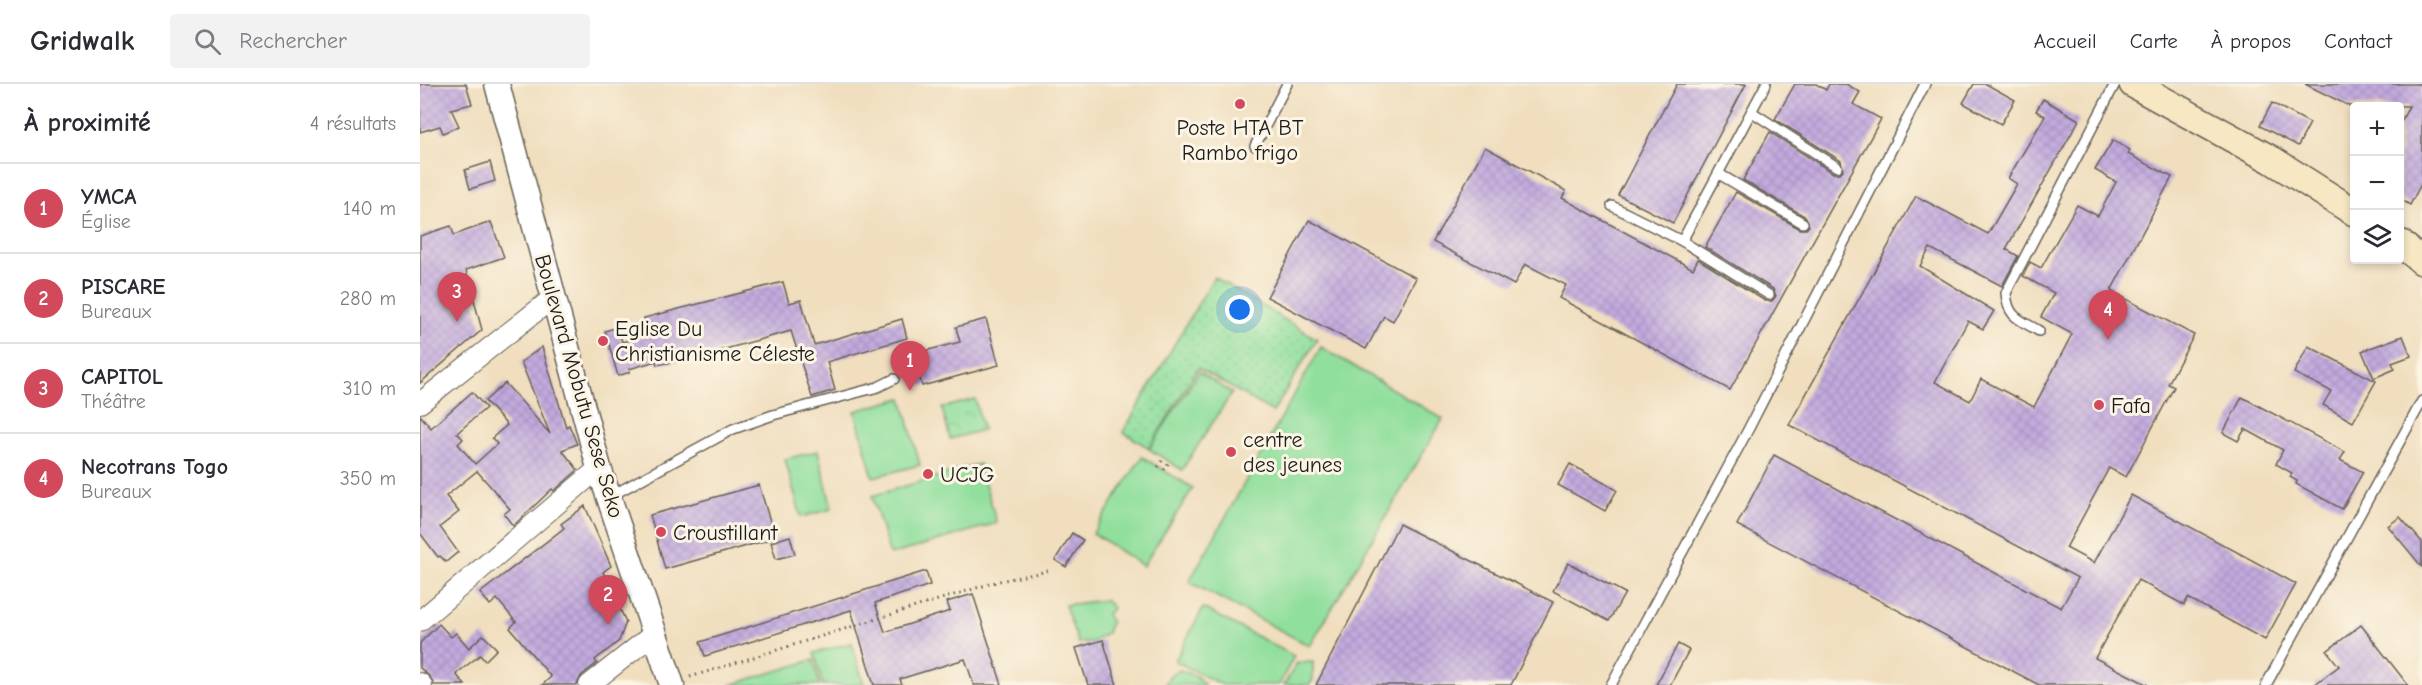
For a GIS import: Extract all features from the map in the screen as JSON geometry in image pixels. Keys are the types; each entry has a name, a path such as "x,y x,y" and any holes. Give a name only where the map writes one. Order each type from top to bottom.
{"main road":[{"path":"2133,84 2272,160 2352,210"},
{"path":"2404,246 2422,261"}],"street":[{"name":"Boulevard Mobutu Sese Seko","path":"497,84 599,468 672,684"},
{"path":"420,403 554,297"},
{"path":"420,621 599,468"},
{"path":"589,685 656,632"}],"lane":[{"path":"1255,146 1287,84"},
{"path":"1682,241 1766,84"},
{"path":"1611,685 1749,429 1925,84"},
{"path":"2039,331 2015,317 2007,309 2006,293 2115,84"},
{"path":"1752,112 1837,167"},
{"path":"1719,174 1803,223"},
{"path":"1612,206 1682,241 1769,295"},
{"path":"609,497 733,429 773,415 878,387 894,379"},
{"path":"2266,685 2422,401"}],"path":[{"path":"1158,467 1164,458"},
{"path":"1164,470 1169,462"},
{"path":"672,684 999,581 1048,571"}],"green space":[{"path":"1214,277 1317,339 1273,412 1198,368 1149,448 1123,432"},
{"path":"1321,347 1443,419 1310,646 1189,582"},
{"path":"1199,372 1232,393 1182,470 1149,449"},
{"path":"902,398 920,465 873,477 855,411"},
{"path":"975,399 983,430 950,439 942,408"},
{"path":"818,451 832,509 801,517 785,459"},
{"path":"1142,457 1193,488 1143,566 1093,533"},
{"path":"979,464 997,523 890,555 872,496"},
{"path":"1105,600 1113,608 1107,614 1111,621 1107,633 1092,642 1078,643 1065,605"},
{"path":"1203,608 1294,656 1279,685 1222,685 1175,661"},
{"path":"852,643 864,685 823,685 814,653"},
{"path":"813,660 820,685 730,685"},
{"path":"1313,662 1313,679 1310,685 1284,685 1297,663"},
{"path":"1180,670 1196,676 1205,685 1165,685 1170,675"}],"building":[{"path":"420,84 466,84 472,104 451,109 459,126 443,133 440,126 420,132"},
{"path":"1677,84 1746,84 1673,223 1618,195"},
{"path":"1795,84 1816,84 1826,90 1829,84 1846,84 1860,92 1853,104 1881,119 1730,390 1559,298 1566,285 1525,264 1514,285 1433,242 1485,147 1566,191 1562,198 1693,269 1698,259 1765,301 1772,301 1776,296 1773,289 1705,247 1736,192 1800,229 1806,229 1809,226 1806,217 1743,180 1770,132 1833,173 1840,173 1843,170 1841,161 1775,119"},
{"path":"1974,84 1986,84 2015,100 2001,124 1963,103"},
{"path":"2305,84 2422,84 2422,182 2410,205 2404,201 2404,116 2409,106 2404,106 2404,102 2350,102 2349,106"},
{"path":"2043,99 2079,120 2006,249 2018,256 2002,286 1930,248 1920,266 1994,311 1983,329 1968,321 1935,382 1970,401 1981,379 2034,407 2072,334 2041,317 2054,293 2023,276 2030,262 2041,268 2077,205 2098,216 2116,182 2095,170 2113,140 2130,150 2128,154 2172,177 2111,291 2194,335 2168,384 2174,387 2126,477 2109,468 2066,548 2094,563 2131,495 2296,584 2265,640 2188,598 2184,605 2138,580 2095,658 2148,685 2039,685 1737,525 1774,455 2061,608 2078,578 1789,425 1916,196 1988,234 2017,184 2008,178 2045,116 2036,111"},
{"path":"2272,103 2310,123 2298,146 2260,126"},
{"path":"490,162 495,181 470,189 465,170"},
{"path":"1309,220 1416,278 1393,321 1384,316 1366,349 1267,297"},
{"path":"491,222 504,257 466,270 482,330 420,383 420,236 451,226 454,235"},
{"path":"783,282 789,303 801,300 814,345 902,319 907,338 827,362 835,390 812,397 791,331 689,359 657,365 656,361 629,369 630,372 618,376 605,331 618,327 622,342 648,335 644,318"},
{"path":"986,319 999,365 922,386 913,354 960,342 956,327"},
{"path":"2403,336 2411,356 2392,363 2395,369 2374,378 2362,351"},
{"path":"2308,346 2376,381 2353,422 2323,405 2331,391 2294,373"},
{"path":"542,347 566,427 569,425 577,444 562,450 578,470 554,491 552,489 513,526 504,514 510,509 477,471 446,496 459,512 440,527 458,552 446,562 440,556 438,557 420,533 420,415 431,428 472,392 486,408 457,433 463,439 458,444 475,464 497,444 492,438 507,425 485,401 505,383 550,434 521,362"},
{"path":"2242,397 2345,452 2340,460 2363,472 2342,509 2296,484 2297,481 2290,477 2292,473 2276,464 2283,450 2245,429 2238,441 2223,433"},
{"path":"1570,464 1617,490 1605,511 1558,485"},
{"path":"759,485 775,538 665,569 650,515"},
{"path":"585,506 611,566 603,572 626,622 619,641 595,660 597,663 581,676 577,685 542,685 551,677 510,628 516,622 497,599 490,605 480,593 564,528 561,524"},
{"path":"2400,517 2422,542 2422,567 2388,526"},
{"path":"1399,524 1553,602 1511,685 1316,685"},
{"path":"1072,533 1083,540 1066,567 1055,560"},
{"path":"790,536 795,554 776,559 771,542"},
{"path":"1568,563 1625,593 1609,621 1553,591"},
{"path":"926,571 930,585 875,603 885,632 950,611 947,602 973,594 1002,685 974,685 965,659 900,679 902,685 874,685 851,610 705,656 700,642"},
{"path":"439,624 451,637 456,633 469,648 483,635 497,649 485,661 480,655 456,674 465,685 434,685 430,677 420,668 420,643"},
{"path":"2361,625 2408,685 2314,685 2339,666 2327,651"},
{"path":"1103,640 1117,685 1088,685 1076,648"},
{"path":"1678,644 1689,650 1670,685 1656,685"}],"place":[{"name":"Poste HTA BT Rambo frigo","path":"1240,104"},
{"name":"CAPITOL","path":"457,322"},
{"name":"Necotrans Togo","path":"2108,340"},
{"name":"Eglise Du Christianisme Céleste","path":"603,341"},
{"name":"YMCA","path":"910,391"},
{"name":"Fafa","path":"2099,405"},
{"name":"centre des jeunes","path":"1231,452"},
{"name":"UCJG","path":"928,474"},
{"name":"Croustillant","path":"661,532"},
{"name":"PISCARE","path":"608,625"}]}
